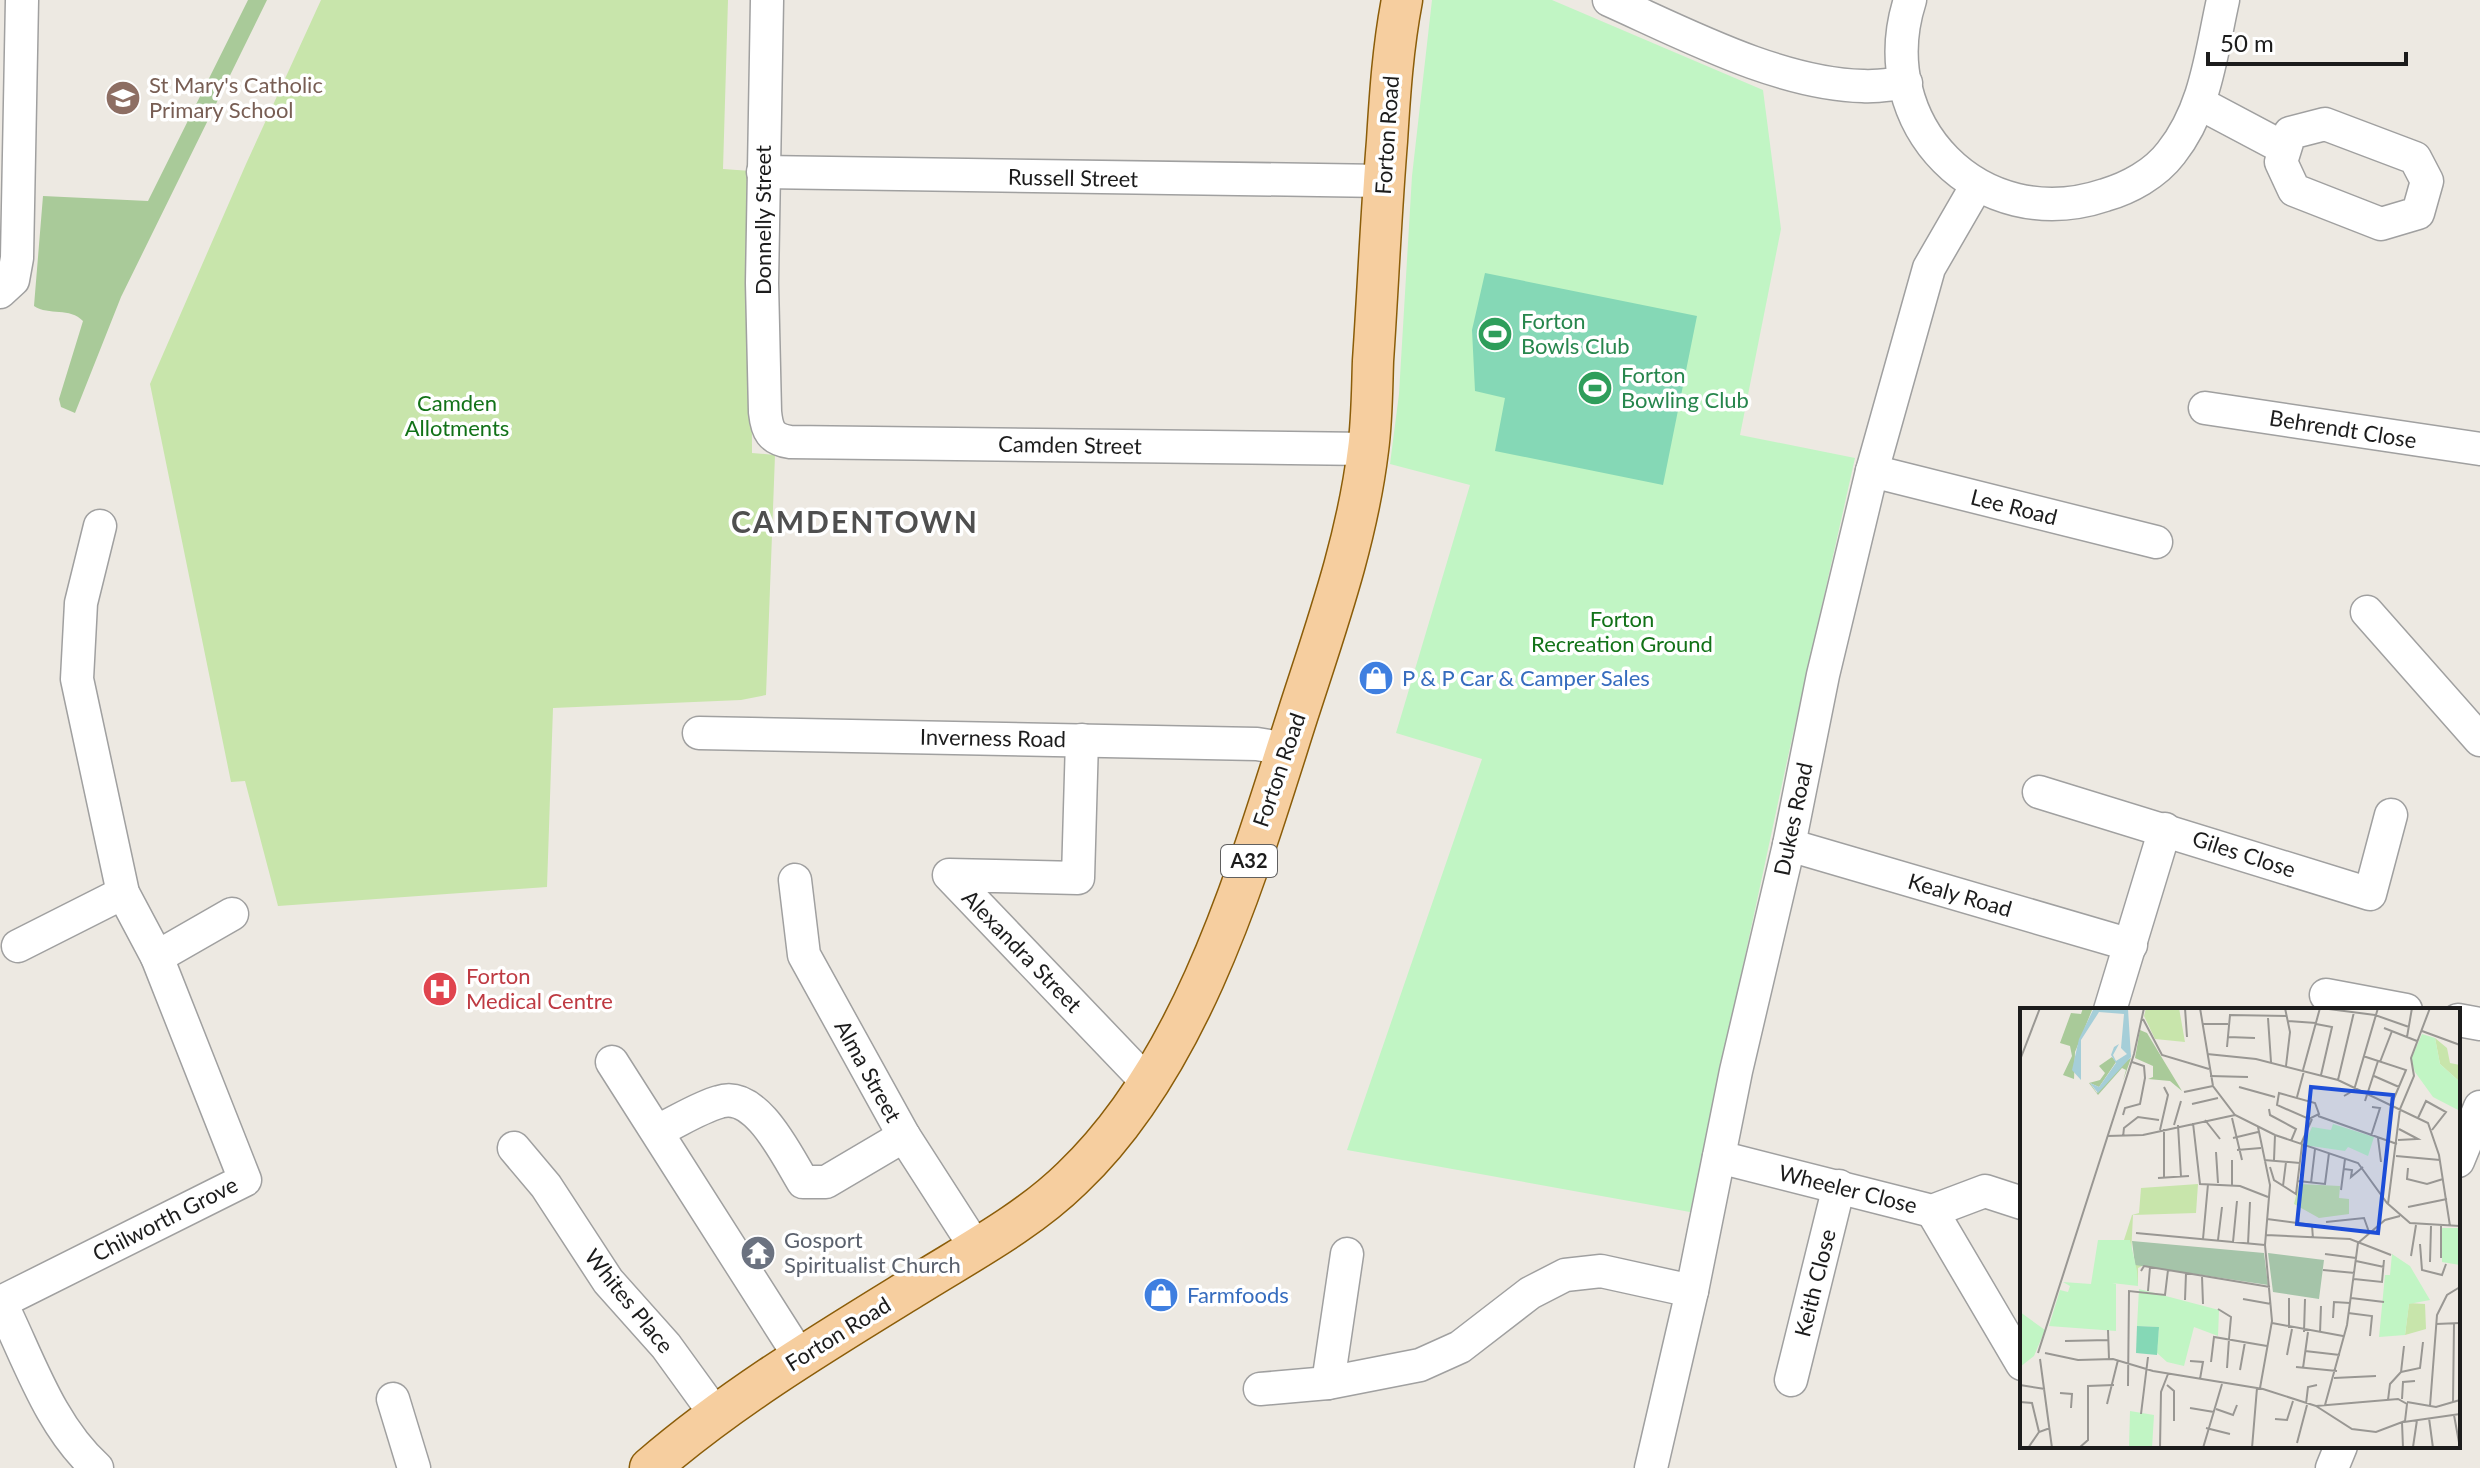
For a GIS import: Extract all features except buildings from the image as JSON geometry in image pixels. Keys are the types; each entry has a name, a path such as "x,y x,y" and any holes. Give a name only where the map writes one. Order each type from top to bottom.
{"main road":[{"name":"Forton Road","path":"650,1468 716,1415 800,1357 976,1248 1069,1182 1110,1136 1175,1039 1219,946 1287,749 1347,560 1368,449 1384,181 1394,49 1402,0"}],"street":[{"path":"0,292 13,280 17,258 22,0"},
{"name":"Donnelly Street","path":"767,0 762,283 765,412 768,430 773,437"},
{"path":"1609,0 1741,59 1823,81 1863,87 1906,83"},
{"path":"1910,0 1901,27 1900,54 1914,116 1928,141 1977,185 2009,199 2044,204 2087,202 2130,187 2170,155 2201,104 2223,0"},
{"path":"2201,104 2284,148"},
{"name":"Russell Street","path":"763,172 1384,181"},
{"name":"Dukes Road","path":"1651,1468 1789,845 1823,675 1872,471 1929,268 1977,185"},
{"name":"Behrendt Close","path":"2205,408 2480,449"},
{"name":"Camden Street","path":"773,437 790,442 1368,449"},
{"name":"Lee Road","path":"1872,471 2156,542"},
{"name":"Chilworth Grove","path":"0,1302 245,1180 157,957 123,893 77,679 81,603 100,526"},
{"path":"2367,612 2480,740"},
{"name":"Inverness Road","path":"699,733 1257,744 1287,749"},
{"name":"Alexandra Street","path":"1082,740 1078,878 949,875 1148,1083"},
{"name":"Giles Close","path":"2039,792 2370,894 2391,815"},
{"path":"2111,1008 2165,829"},
{"name":"Kealy Road","path":"1789,845 2131,945"},
{"name":"Alma Street","path":"795,880 804,955 904,1136 976,1248"},
{"path":"18,946 123,893"},
{"path":"157,957 232,914"},
{"path":"2326,995 2395,1008"},
{"path":"2460,1020 2480,1024"},
{"path":"612,1062 800,1357"},
{"path":"657,1131 722,1100 742,1103 760,1114 803,1182 826,1182 904,1136"},
{"path":"2460,1156 2480,1107"},
{"name":"Whites Place","path":"514,1148 546,1186 608,1281 666,1346 716,1415"},
{"name":"Wheeler Close","path":"1719,1157 1932,1211 1985,1191 2020,1202"},
{"name":"Keith Close","path":"1791,1380 1839,1186"},
{"path":"1932,1211 2020,1361"},
{"path":"1328,1383 1347,1254"},
{"path":"1260,1389 1328,1383 1420,1365 1460,1347 1530,1293 1565,1275 1601,1271 1692,1291"},
{"path":"0,1302 55,1415 78,1448 97,1468"},
{"path":"393,1399 414,1468"},
{"path":"2332,1468 2340,1448"}],"green space":[{"path":"248,0 267,0 121,297 75,413 61,407 59,399 83,321 72,314 46,311 34,306 43,196 148,201"},
{"name":"Camden Allotments","path":"321,0 728,0 723,169 751,171 752,453 775,455 766,695 741,700 553,708 547,887 278,906 245,781 231,782 150,384"},
{"name":"Forton Recreation Ground","path":"1432,0 1552,0 1763,90 1781,229 1740,435 1855,458 1690,1212 1347,1150 1482,759 1396,733 1470,485 1390,464 1399,394 1412,176"},
{"name":"Forton Bowling Club","path":"1485,273 1697,316 1663,485 1495,451 1505,398 1475,391 1472,330"}],"place":[{"name":"St Mary's Catholic Primary School","path":"123,98"},
{"name":"Forton Bowls Club","path":"1495,334"},
{"name":"Forton Bowling Club","path":"1595,388"},
{"name":"P & P Car & Camper Sales","path":"1376,678"},
{"name":"Forton Medical Centre","path":"440,989"},
{"name":"Gosport Spiritualist Church","path":"758,1253"},
{"name":"Farmfoods","path":"1161,1295"}],"district":[{"name":"CAMDENTOWN","path":"855,523"}]}
